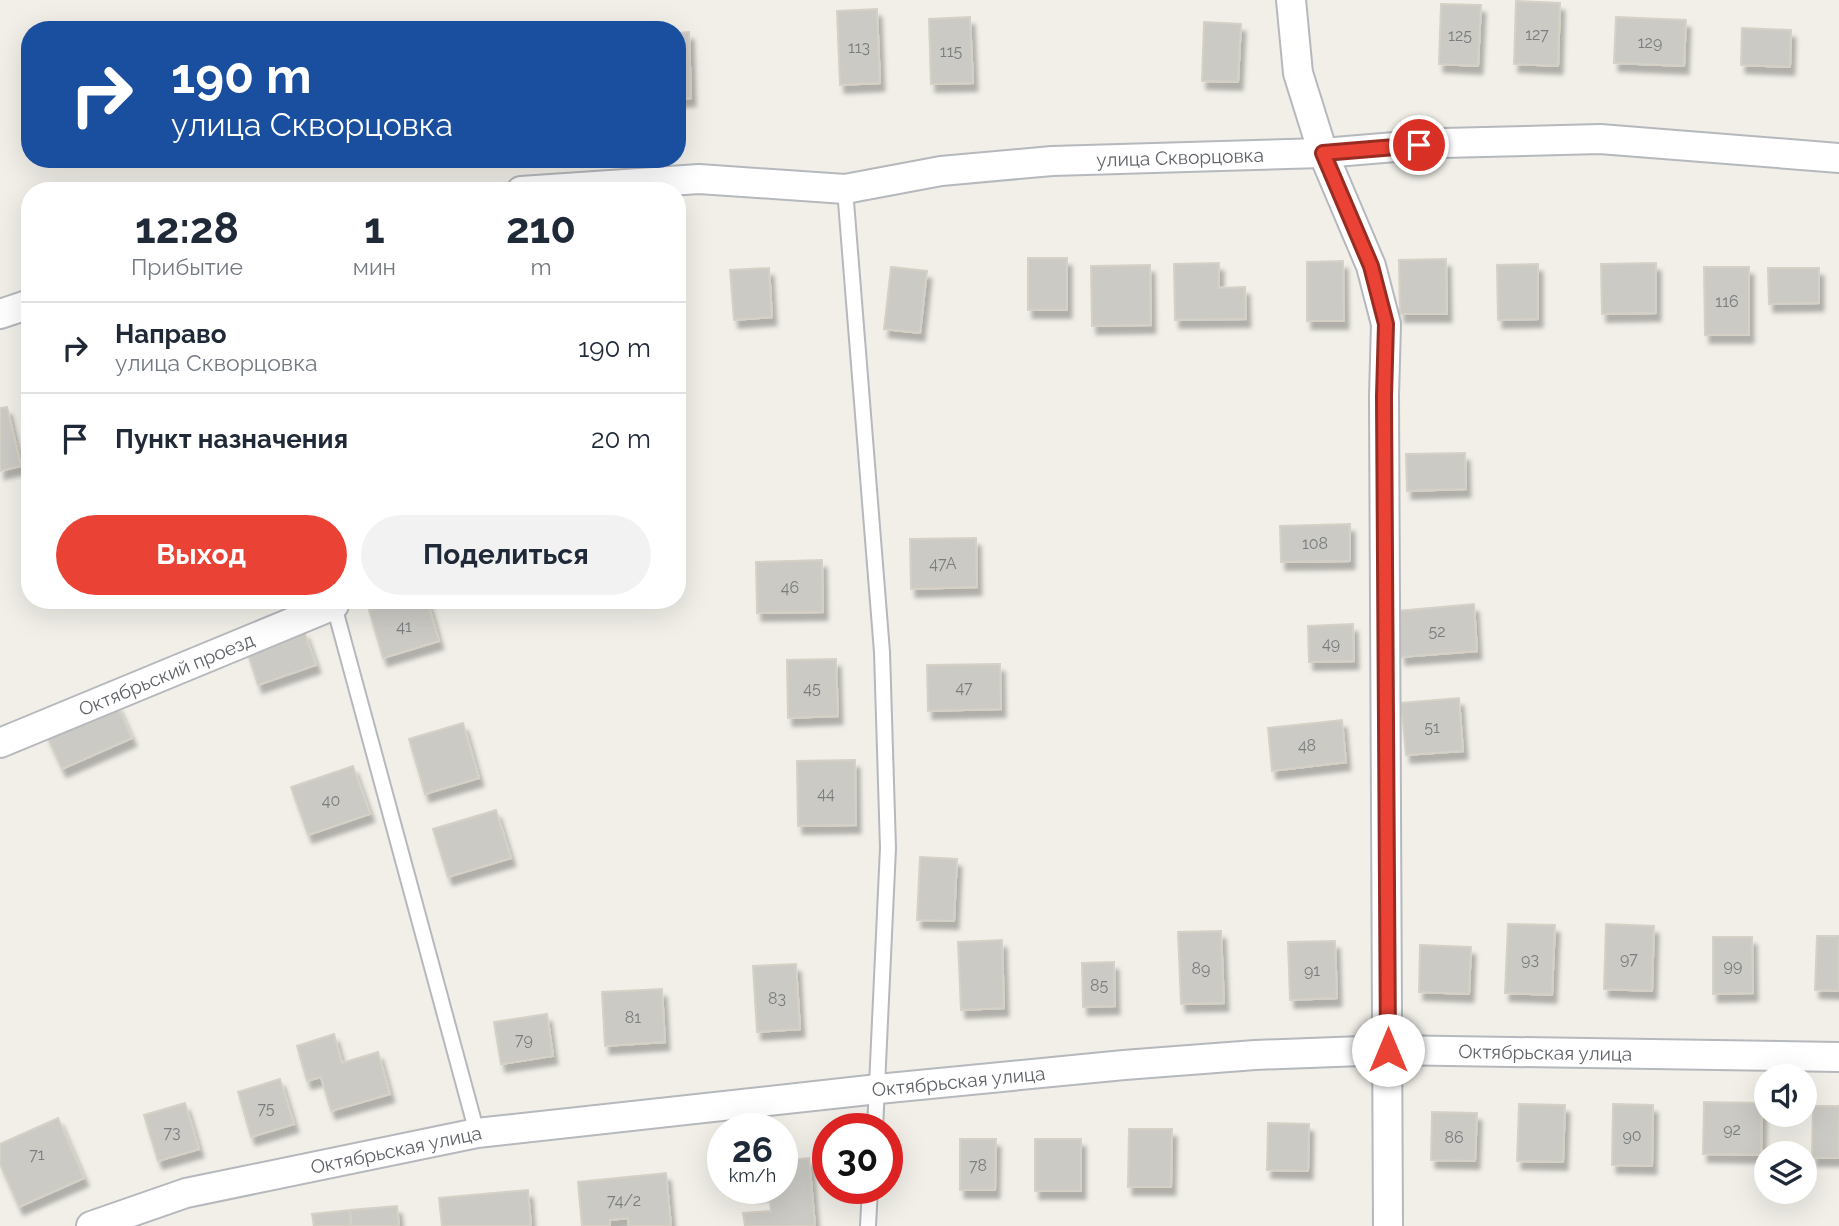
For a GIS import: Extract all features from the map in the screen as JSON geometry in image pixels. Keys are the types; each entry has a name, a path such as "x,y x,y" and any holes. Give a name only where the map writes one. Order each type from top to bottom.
{"street":[{"path":"1291,0 1298,73 1323,153 1371,266 1386,324 1384,410 1388,1226"},
{"name":"улица Скворцовка","path":"655,182 699,179 845,188 941,171 1052,161 1323,153 1443,143 1600,139 1839,158"},
{"path":"0,314 21,307"},
{"name":"Октябрьский проезд","path":"0,743 320,609"},
{"name":"Октябрьская улица","path":"91,1226 186,1194 477,1133 877,1089 1150,1063 1255,1055 1388,1050 1839,1057"}],"lane":[{"path":"845,188 883,680 888,848 876,1113"},
{"path":"336,609 477,1133"},
{"path":"868,1226 869,1204"}],"building":[{"path":"1516,1 1560,3 1558,66 1514,64"},
{"path":"1441,4 1481,5 1478,66 1439,64"},
{"path":"877,9 880,83 840,85 837,11"},
{"path":"970,17 973,83 931,84 929,19"},
{"path":"1616,17 1686,20 1684,66 1614,63"},
{"path":"1204,22 1241,24 1238,82 1202,81"},
{"path":"1742,28 1791,30 1790,67 1741,65"},
{"path":"686,32 689,32 691,98 686,98"},
{"path":"1028,258 1067,258 1067,310 1028,310"},
{"path":"1446,259 1447,314 1400,314 1399,260"},
{"path":"1343,261 1344,321 1307,321 1307,262"},
{"path":"1219,263 1219,288 1245,287 1246,319 1175,320 1174,264"},
{"path":"1656,263 1656,313 1602,314 1601,264"},
{"path":"1538,264 1538,319 1498,320 1497,265"},
{"path":"1150,265 1151,325 1092,326 1091,266"},
{"path":"891,267 927,271 920,333 884,329"},
{"path":"1704,267 1749,267 1749,335 1705,335"},
{"path":"769,268 772,317 734,320 730,270"},
{"path":"1768,268 1819,268 1819,303 1769,304"},
{"path":"7,407 21,466 0,471 0,408"},
{"path":"1465,453 1466,489 1407,491 1406,454"},
{"path":"1350,524 1350,561 1281,562 1280,526"},
{"path":"976,538 977,587 911,589 910,539"},
{"path":"822,560 823,612 757,613 756,562"},
{"path":"1474,604 1477,651 1401,657 1397,611"},
{"path":"430,609 439,641 383,658 369,610"},
{"path":"1353,624 1354,661 1309,662 1308,626"},
{"path":"304,631 316,665 258,685 247,651"},
{"path":"836,659 838,716 788,718 787,660"},
{"path":"1000,664 1001,709 928,711 927,665"},
{"path":"1459,698 1463,751 1406,755 1401,703"},
{"path":"116,703 132,738 62,769 46,734"},
{"path":"1342,720 1346,762 1272,771 1268,728"},
{"path":"463,723 479,778 425,794 409,739"},
{"path":"855,760 856,825 798,826 797,761"},
{"path":"353,766 370,814 308,835 291,787"},
{"path":"496,810 511,858 448,877 433,829"},
{"path":"920,857 957,859 954,921 917,920"},
{"path":"1508,924 1555,925 1552,995 1505,993"},
{"path":"1606,924 1654,926 1652,991 1604,989"},
{"path":"1221,931 1224,1003 1181,1004 1178,932"},
{"path":"1817,936 1839,936 1839,991 1815,990"},
{"path":"1713,937 1752,937 1753,993 1713,994"},
{"path":"1002,940 1004,1008 961,1010 958,942"},
{"path":"1335,941 1337,998 1290,1000 1288,942"},
{"path":"1420,945 1471,947 1469,994 1419,992"},
{"path":"1114,962 1115,1006 1083,1007 1082,963"},
{"path":"796,964 800,1029 757,1032 753,966"},
{"path":"662,989 665,1042 605,1046 602,992"},
{"path":"547,1014 553,1056 501,1064 494,1022"},
{"path":"334,1034 342,1063 378,1052 390,1094 331,1111 321,1077 307,1081 297,1046"},
{"path":"280,1079 294,1124 251,1137 238,1092"},
{"path":"1704,1102 1754,1103 1754,1127 1762,1127 1761,1141 1754,1141 1754,1155 1703,1154"},
{"path":"185,1103 199,1149 158,1161 144,1115"},
{"path":"1519,1104 1565,1105 1563,1162 1517,1161"},
{"path":"1613,1104 1653,1105 1652,1166 1612,1165"},
{"path":"1817,1106 1839,1106 1839,1158 1817,1158 1817,1141 1812,1141 1813,1127 1817,1127"},
{"path":"1432,1112 1477,1113 1475,1161 1431,1160"},
{"path":"58,1118 84,1178 19,1207 0,1164 0,1144"},
{"path":"1268,1123 1309,1124 1308,1171 1267,1170"},
{"path":"1129,1129 1172,1129 1171,1187 1128,1187"},
{"path":"960,1139 996,1139 995,1190 960,1190"},
{"path":"1035,1139 1081,1139 1081,1191 1035,1191"},
{"path":"809,1158 815,1226 745,1226 743,1213 771,1211 770,1204 798,1204 798,1159"},
{"path":"666,1173 671,1226 629,1226 628,1218 610,1220 610,1226 582,1226 578,1182"},
{"path":"528,1190 531,1226 442,1226 439,1198"},
{"path":"397,1206 399,1226 351,1226 350,1210"},
{"path":"350,1210 351,1226 314,1226 312,1214"}],"route":[{"path":"1388,1050 1384,396 1386,324 1371,266 1323,153 1419,145"}]}
